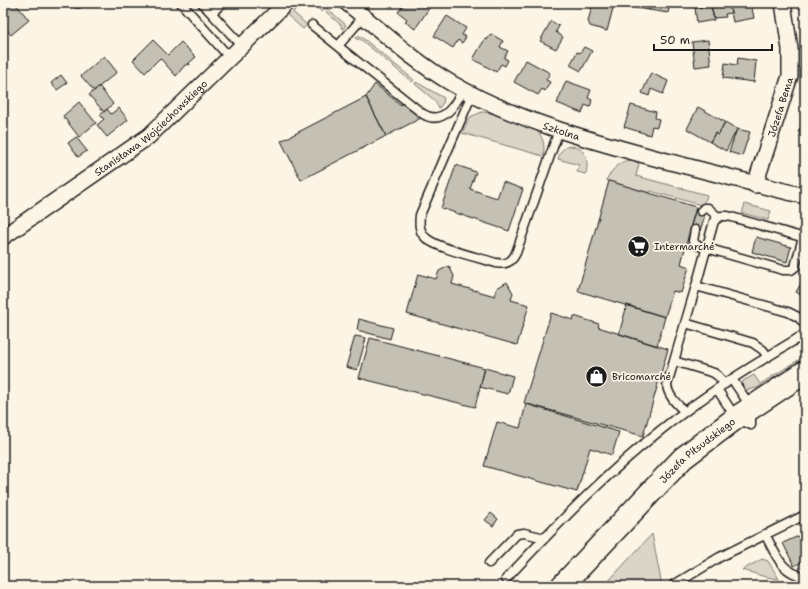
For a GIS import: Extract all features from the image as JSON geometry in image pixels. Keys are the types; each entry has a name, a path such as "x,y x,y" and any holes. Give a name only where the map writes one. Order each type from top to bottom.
{"street":[{"name":"Stanisława Wojciechowskiego","path":"3,238 149,136 286,3"},
{"name":"Szkolna","path":"347,3 416,60 468,92 521,116 559,130 631,152 756,185 805,196"},
{"name":"Józefa Bema","path":"756,185 790,76 790,49 783,3"},
{"name":"Józefa Piłsudskiego","path":"562,586 602,543 688,473 746,417 805,372"},
{"name":"Józefa Piłsudskiego","path":"746,417 805,388"}],"lane":[{"path":"181,3 230,58"},
{"path":"202,3 242,46"},
{"path":"212,13 222,3"},
{"path":"338,46 364,16"},
{"path":"312,25 430,118 439,117 449,111 468,92"},
{"path":"468,92 420,215 419,222 421,233 425,238 436,245 496,263 506,264 511,261 516,253 559,130"},
{"path":"701,211 704,208 708,208 718,217"},
{"path":"684,412 668,393 667,385 706,248 714,222 718,217 728,216 804,237 795,267 787,271 777,269 706,248 696,245 693,240 695,230"},
{"path":"696,286 788,312 803,319"},
{"path":"685,323 752,343 763,350 768,357"},
{"path":"506,579 604,480 684,412 717,389 805,334"},
{"path":"674,360 714,373 728,382 746,417"},
{"path":"717,389 746,417"},
{"path":"672,586 706,564 805,515"},
{"path":"489,564 517,534 524,533 545,538"},
{"path":"765,534 782,566 790,572 805,577"}],"shaded area":[{"path":"296,3 321,3 346,25 343,29 341,28 342,26 324,10 322,12 315,6 298,7 293,12 307,25 303,29 286,14"},
{"path":"359,35 414,80 412,82 359,38 358,40 356,38"},
{"path":"416,82 444,98 443,103 439,108 433,99 415,84"},
{"path":"482,112 512,119 535,129 543,140 543,156 462,133 470,117"},
{"path":"570,146 580,149 583,152 587,164 586,174 577,172 579,165 558,159 562,150 565,147"},
{"path":"634,160 639,164 636,176 707,195 706,199 701,205 650,191 650,193 606,180 614,169 621,163"},
{"path":"745,204 771,211 768,220 742,213"},
{"path":"805,356 805,359 757,388 747,390 742,386 743,381 754,375 760,384"},
{"path":"652,534 662,586 604,586"},
{"path":"762,559 768,561 779,579 742,570"}],"building":[{"path":"3,3 15,3 29,20 11,35 3,25"},
{"path":"405,3 424,3 430,7 415,29 405,22 407,19 398,12"},
{"path":"593,3 604,3 604,5 613,8 607,31 590,26 588,21"},
{"path":"629,3 650,3 649,10 629,7"},
{"path":"650,3 670,3 668,13 649,10"},
{"path":"699,3 723,3 723,4 700,8"},
{"path":"729,3 751,3 754,18 733,22"},
{"path":"729,3 731,13 725,14 726,17 714,18 711,6"},
{"path":"711,6 714,20 697,23 695,8"},
{"path":"447,16 466,28 462,35 466,37 462,43 458,40 453,48 434,36"},
{"path":"551,21 559,26 556,32 563,37 556,49 540,41"},
{"path":"491,34 503,41 500,47 508,51 504,58 508,60 505,66 501,64 496,72 473,59 485,39 487,40"},
{"path":"153,40 168,55 181,42 196,57 189,63 190,65 185,65 176,76 160,58 145,73 133,60"},
{"path":"708,40 711,65 695,67 692,42"},
{"path":"584,47 592,51 581,71 570,65 577,52 580,53"},
{"path":"104,56 117,72 94,91 81,76"},
{"path":"738,58 756,61 754,82 723,78 725,63 737,65"},
{"path":"526,60 550,73 546,80 550,82 545,91 542,89 538,95 514,82"},
{"path":"651,73 668,81 663,94 651,89 649,96 642,93"},
{"path":"61,75 67,83 57,90 51,83"},
{"path":"566,81 591,90 588,98 592,100 590,107 585,105 582,113 557,103"},
{"path":"375,84 401,105 402,103 421,118 386,136 366,97"},
{"path":"99,86 113,104 104,112 89,95"},
{"path":"366,97 386,136 301,180 281,141"},
{"path":"79,102 96,123 79,137 63,116"},
{"path":"631,105 656,112 655,118 659,119 657,127 652,126 650,135 624,127"},
{"path":"698,107 725,122 718,135 715,133 710,142 687,129"},
{"path":"119,108 128,120 107,137 97,125 104,119 100,115 107,109 111,114"},
{"path":"805,120 805,137 798,132"},
{"path":"725,122 737,129 726,151 710,142 715,133 718,135"},
{"path":"737,129 750,132 742,156 729,152"},
{"path":"76,137 87,151 78,157 68,143"},
{"path":"456,165 476,172 470,189 497,198 503,182 523,189 509,231 441,208"},
{"name":"Intermarché","path":"609,181 696,207 681,264 689,267 681,293 673,291 665,317 578,291"},
{"path":"696,209 706,212 700,231 690,228"},
{"path":"756,237 791,247 787,262 752,252"},
{"path":"449,266 454,276 452,284 495,296 497,288 507,282 513,293 511,300 529,305 517,345 407,314 418,274 436,279 439,271"},
{"path":"805,277 805,297 796,292"},
{"path":"627,305 665,317 657,346 619,334"},
{"name":"Bricomarché","path":"551,313 573,320 574,316 599,324 598,327 668,349 643,436 524,403"},
{"path":"359,319 393,328 390,339 357,330"},
{"path":"355,336 366,338 357,370 346,367"},
{"path":"370,338 485,368 475,407 359,378"},
{"path":"485,368 513,376 508,394 480,387"},
{"path":"526,404 619,432 612,455 590,448 577,492 484,466 497,422 520,428"},
{"path":"491,513 498,519 493,526 485,520"},
{"path":"805,533 805,561 794,566 783,543"}],"place":[{"name":"Intermarché","path":"638,246"},
{"name":"Bricomarché","path":"596,376"}]}
